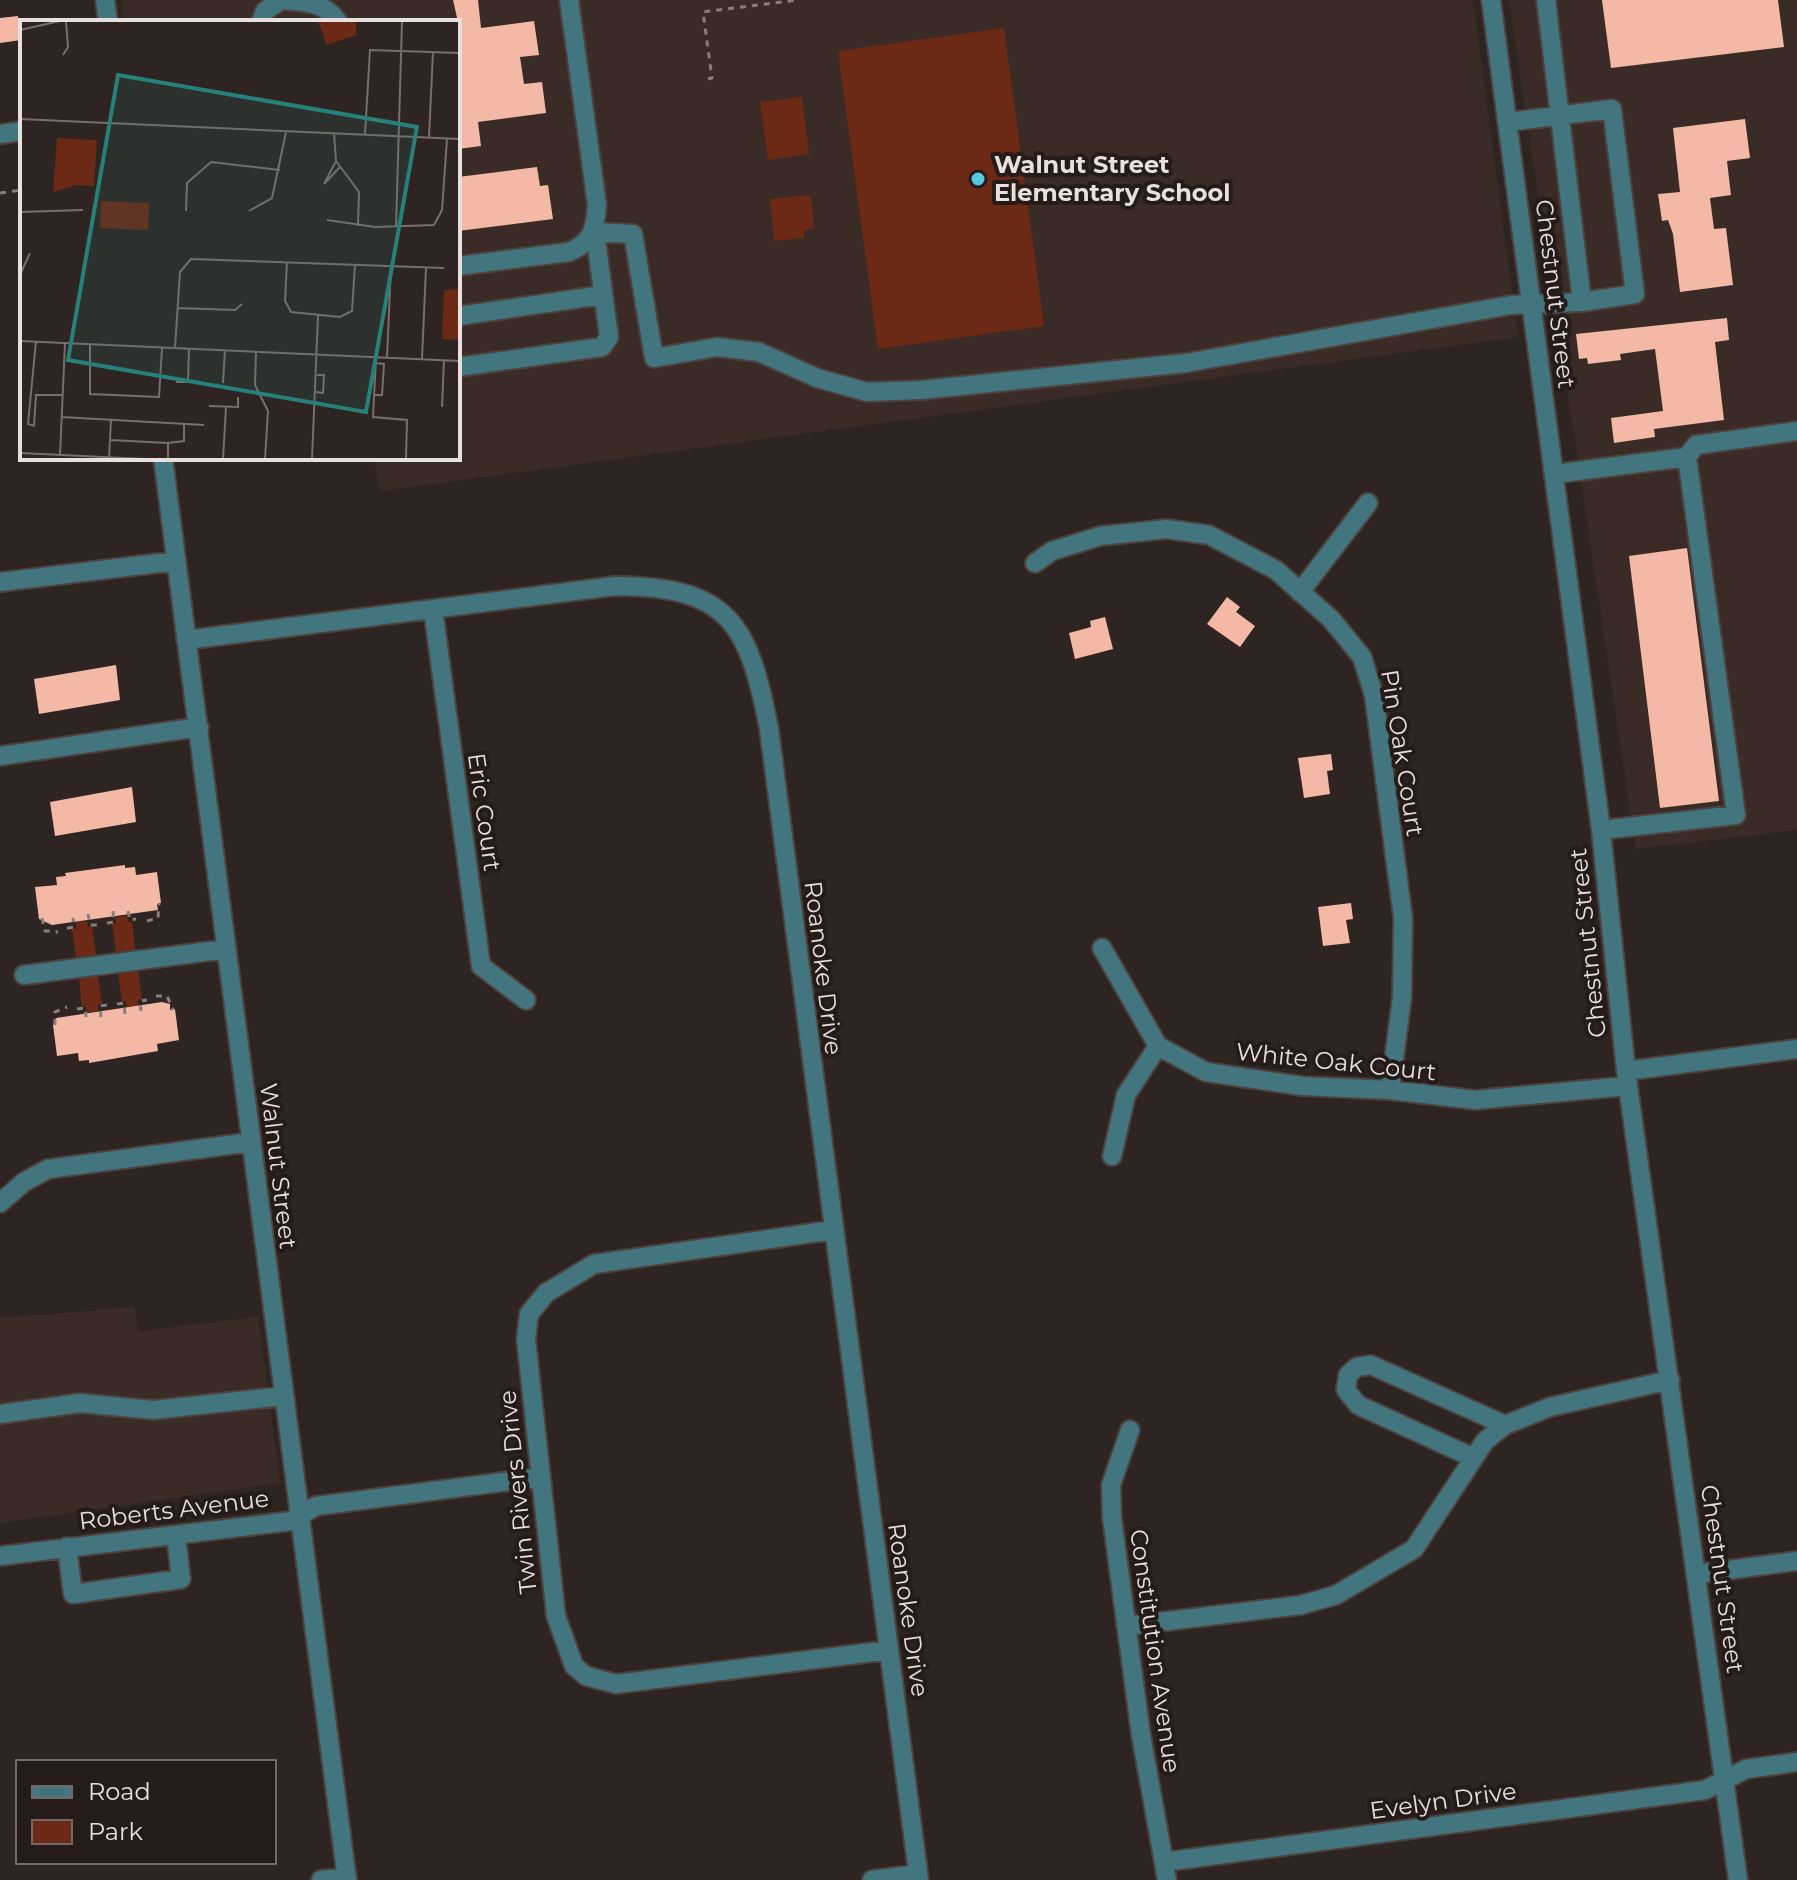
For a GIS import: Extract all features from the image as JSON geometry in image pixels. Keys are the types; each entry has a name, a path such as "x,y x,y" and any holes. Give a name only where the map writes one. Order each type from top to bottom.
{"street":[{"path":"105,0 108,20"},
{"path":"262,20 265,11 282,0 315,3 328,9 336,20"},
{"path":"460,367 602,347 609,337 595,232 597,205 569,0"},
{"name":"Chestnut Street","path":"1491,0 1601,830 1627,1079 1738,1880"},
{"path":"1546,0 1582,302"},
{"path":"595,232 633,234 654,358 717,347 759,352 817,378 867,392 967,386 1186,363 1511,305 1582,302 1635,294 1612,109 1508,122"},
{"path":"0,134 20,131"},
{"path":"460,266 569,252 585,245 595,232"},
{"path":"460,316 603,295"},
{"path":"1601,830 1736,815 1687,457 1696,445 1797,431"},
{"path":"1554,474 1687,457"},
{"name":"Walnut Street","path":"163,460 347,1878"},
{"path":"1300,592 1368,503"},
{"name":"Pin Oak Court","path":"1035,563 1052,551 1100,536 1167,529 1209,535 1276,570 1331,619 1362,657 1374,695 1403,918 1402,997 1390,1090"},
{"path":"0,582 176,561"},
{"name":"Roanoke Drive","path":"186,640 615,586 659,586 708,604 735,626 757,668 769,729 919,1877"},
{"name":"Eric Court","path":"433,609 481,966 526,1000"},
{"path":"0,756 199,727"},
{"path":"1102,948 1158,1046 1126,1095 1112,1156"},
{"path":"24,975 226,949"},
{"name":"White Oak Court","path":"1158,1046 1206,1072 1302,1086 1390,1090 1475,1100 1627,1079 1797,1049"},
{"path":"0,1203 24,1182 48,1169 251,1142"},
{"name":"Twin Rivers Drive","path":"833,1230 617,1259 583,1269 546,1293 529,1314 526,1339 556,1616 566,1652 586,1676 616,1684 889,1650"},
{"path":"1474,1458 1358,1405 1346,1390 1348,1375 1357,1367 1371,1365 1505,1425"},
{"path":"1126,1626 1301,1605 1336,1595 1414,1549 1485,1441 1505,1425 1550,1407 1670,1380"},
{"path":"0,1414 80,1403 153,1410 284,1396"},
{"name":"Constitution Avenue","path":"1130,1430 1111,1485 1141,1735 1166,1871"},
{"name":"Roberts Avenue","path":"0,1556 291,1521 316,1506 541,1477"},
{"path":"67,1547 73,1594 181,1579 176,1535"},
{"path":"1697,1574 1797,1561"},
{"name":"Evelyn Drive","path":"1166,1871 1705,1790 1746,1769 1797,1762"},
{"path":"872,1880 919,1877"},
{"path":"321,1880 347,1878"}],"path":[{"path":"708,79 712,78 703,12 797,0"},
{"path":"0,193 20,190"},
{"path":"147,921 158,918 159,904"},
{"path":"107,923 114,922 113,911"},
{"path":"128,911 130,920 136,919"},
{"path":"88,914 90,925 97,925"},
{"path":"42,918 45,931 58,932"},
{"path":"67,928 74,927 73,918"},
{"path":"156,996 169,997 173,1010"},
{"path":"141,1011 140,1001 147,1000"},
{"path":"117,1004 124,1003 125,1014"},
{"path":"101,1017 100,1006 107,1005"},
{"path":"55,1025 55,1012 67,1007"},
{"path":"77,1009 85,1008 86,1017"}],"shaded area":[{"name":"Walnut Street Elementary School","path":"122,0 1473,0 1518,337 380,491 374,460 460,460 460,20 124,20"},
{"path":"1509,0 1797,0 1797,830 1636,849"},
{"path":"134,1307 139,1331 258,1317 280,1483 0,1523 0,1318"}],"green space":[{"path":"1004,28 1044,326 878,349 838,51"},
{"path":"802,97 809,154 768,160 760,102"},
{"path":"811,195 814,229 804,230 804,238 774,241 770,199"},
{"path":"127,916 128,922 132,921 135,950 116,953 112,924 116,923 115,917"},
{"path":"87,921 88,927 92,926 96,955 76,957 72,929 76,928 76,922"},
{"path":"138,971 142,999 138,1000 138,1006 127,1008 126,1001 122,1002 118,973"},
{"path":"98,976 102,1004 98,1005 98,1011 87,1013 86,1006 82,1007 79,978"}],"building":[{"path":"453,0 478,0 481,28 534,21 539,55 520,57 524,84 542,82 546,113 478,122 481,146 460,149 460,20"},
{"path":"1602,0 1778,0 1784,47 1611,68"},
{"path":"18,16 20,40 0,43 0,18"},
{"path":"1745,119 1750,158 1727,161 1731,195 1710,198 1714,229 1726,228 1733,285 1680,292 1673,234 1668,220 1662,221 1658,194 1680,192 1673,128"},
{"path":"537,167 540,186 548,185 553,219 460,231 460,177"},
{"path":"1727,318 1729,340 1715,342 1724,420 1654,429 1655,437 1614,443 1611,418 1663,411 1655,349 1620,354 1621,360 1588,364 1587,358 1579,359 1576,334"},
{"path":"1687,548 1719,801 1660,808 1629,556"},
{"path":"1227,597 1240,607 1236,612 1255,626 1240,647 1207,624"},
{"path":"1105,617 1113,649 1075,659 1069,633 1091,627 1090,621"},
{"path":"116,665 120,700 39,714 34,679"},
{"path":"1331,754 1333,770 1327,771 1330,794 1304,798 1298,758"},
{"path":"132,787 136,822 55,836 50,802"},
{"path":"125,865 125,868 135,867 136,875 157,872 161,903 157,904 158,910 52,925 39,919 35,887 57,885 56,877 66,876 65,873"},
{"path":"1351,903 1353,919 1346,920 1350,943 1323,946 1318,907"},
{"path":"162,1002 170,1004 170,1010 175,1009 179,1040 157,1044 158,1051 89,1063 89,1060 79,1061 78,1053 57,1056 53,1025 56,1018"}],"place":[{"name":"Walnut Street Elementary School","path":"978,179"}]}
